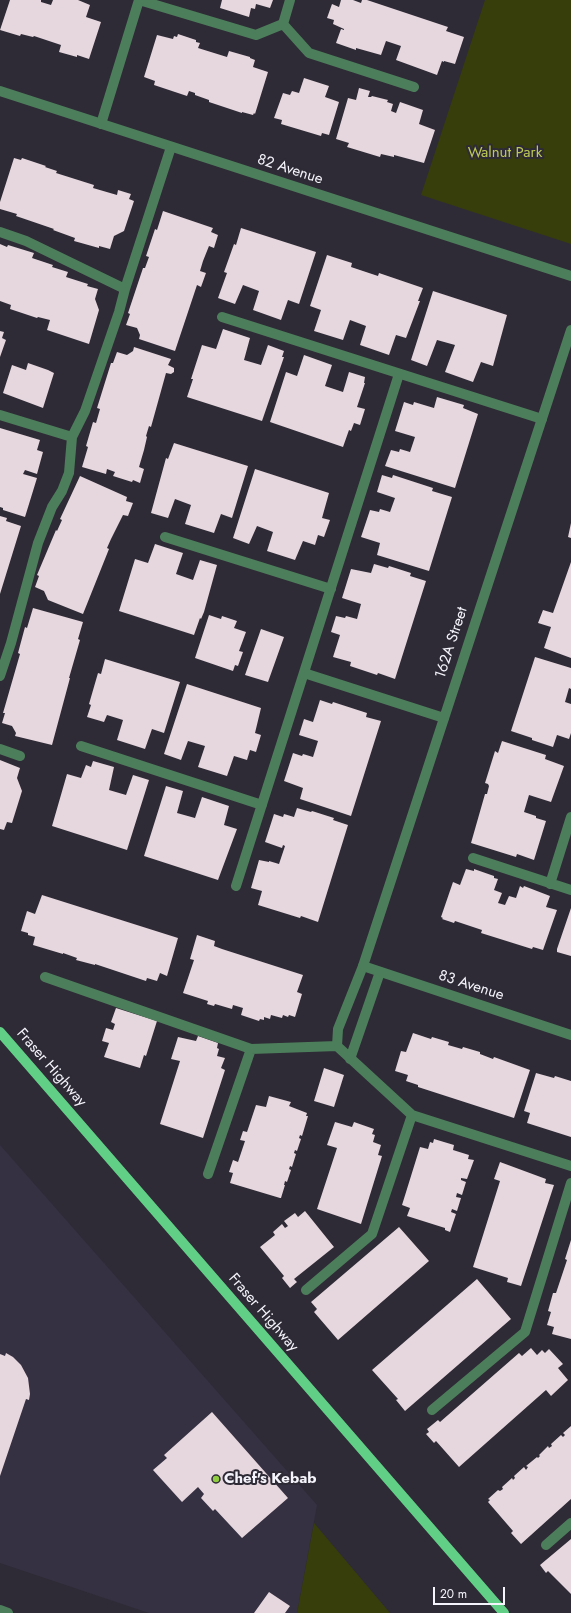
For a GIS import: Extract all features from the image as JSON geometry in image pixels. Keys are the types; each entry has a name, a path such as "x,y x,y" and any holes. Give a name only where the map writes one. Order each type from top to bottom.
{"main road":[{"name":"Fraser Highway","path":"0,1032 504,1613"}],"street":[{"path":"101,124 138,0 256,35 283,24"},
{"path":"283,24 290,0"},
{"path":"283,24 309,53 414,87"},
{"name":"82 Avenue","path":"0,91 571,276"},
{"path":"0,676 11,643 38,543 52,507 62,491 69,473 72,437 85,411 119,312 171,147"},
{"path":"0,232 26,241 125,289"},
{"path":"222,317 542,420"},
{"name":"162A Street","path":"337,1046 338,1029 362,966 571,330"},
{"path":"236,886 399,374"},
{"path":"0,414 72,437"},
{"path":"165,537 330,589"},
{"path":"304,673 444,718"},
{"path":"81,746 262,805"},
{"path":"0,749 20,756"},
{"path":"550,884 571,817"},
{"path":"473,858 571,890"},
{"name":"83 Avenue","path":"362,966 571,1035"},
{"path":"350,1059 380,972"},
{"path":"45,977 251,1050 337,1046 412,1115 571,1166"},
{"path":"208,1174 251,1050"},
{"path":"306,1290 372,1234 412,1115"},
{"path":"432,1410 525,1332 571,1183"},
{"path":"546,1544 571,1523"},
{"path":"0,1610 8,1613"}],"shaded area":[{"path":"0,1145 317,1505 297,1613 149,1613 0,1563"}],"green space":[{"name":"Walnut Park","path":"485,0 571,0 571,244 421,195"},
{"path":"314,1523 390,1613 297,1613"}],"building":[{"path":"10,0 41,0 41,2 51,5 53,0 78,0 90,5 86,17 101,22 89,59 59,52 61,45 34,36 21,34 20,36 0,30"},
{"path":"222,0 273,0 270,8 256,4 255,9 251,8 249,17 220,8"},
{"path":"341,0 353,0 361,3 362,0 367,0 448,27 446,31 464,37 455,64 442,61 437,75 396,60 401,46 386,41 381,55 356,48 356,50 336,43 341,29 344,29 333,24 334,20 327,18 332,4 339,7"},
{"path":"178,34 196,40 196,42 200,43 198,48 227,57 229,51 250,57 255,60 253,67 268,72 255,114 242,113 209,102 209,100 189,91 187,96 154,85 155,81 144,77 157,35 173,39 174,36 177,37"},
{"path":"304,78 329,86 325,97 339,102 329,135 322,133 321,136 281,124 282,120 274,118 283,93 290,95 292,91 299,93"},
{"path":"359,88 370,91 368,97 372,96 388,100 387,102 393,104 391,111 396,113 400,102 423,110 419,124 435,130 424,163 394,155 394,157 381,154 380,157 347,147 349,143 336,139 348,98 356,100"},
{"path":"14,158 21,160 22,158 46,166 45,167 57,171 56,173 94,185 93,188 117,195 118,190 131,194 129,199 134,201 124,231 114,236 110,249 99,246 99,248 74,241 75,238 16,216 17,214 0,209 0,202"},
{"path":"163,211 213,228 211,232 218,235 214,248 209,246 203,261 200,271 206,273 201,287 197,285 175,351 139,339 140,335 137,328 126,325 130,314 128,313 143,268 145,268 149,257 146,256"},
{"path":"241,228 316,252 299,304 288,300 281,320 253,310 259,291 243,285 235,304 218,298 227,273 224,272 234,244 236,245"},
{"path":"0,244 34,253 32,258 68,272 66,277 98,289 95,299 99,310 89,344 47,330 50,320 37,318 10,309 11,305 0,301"},
{"path":"327,255 352,263 351,267 378,276 379,273 423,288 418,301 420,301 406,338 396,335 389,355 360,345 366,326 350,320 343,340 314,331 321,310 310,306"},
{"path":"433,291 507,315 493,366 481,362 473,382 445,372 455,345 437,340 427,366 411,360"},
{"path":"223,329 250,338 244,360 261,365 268,345 284,351 282,357 284,357 262,421 187,397 202,345 216,349"},
{"path":"0,331 4,332 2,338 6,340 0,357"},
{"path":"134,347 171,359 168,365 174,368 174,372 171,374 166,373 151,427 149,426 146,436 139,467 144,469 140,483 113,476 115,472 107,469 106,474 82,467 88,447 86,446 93,422 96,423 100,409 97,408 111,363 113,363 117,352 127,355 133,351"},
{"path":"304,355 332,365 325,386 343,392 349,372 365,377 365,383 357,407 365,409 360,425 354,423 351,431 349,430 343,447 270,422 286,372 297,376"},
{"path":"28,363 54,373 43,408 3,393 12,365 26,370"},
{"path":"437,397 464,405 463,408 478,414 455,488 385,466 391,450 399,452 400,449 410,452 415,437 395,431 404,402 413,405 414,402 434,408"},
{"path":"0,428 40,440 37,450 43,452 37,474 25,470 23,474 37,478 25,517 3,510 3,508 0,507"},
{"path":"174,443 248,466 232,518 221,514 214,533 185,524 191,505 175,499 168,518 151,513 166,458 168,459"},
{"path":"255,469 329,493 322,518 330,520 324,537 318,535 315,545 303,541 295,560 267,551 273,532 257,526 249,544 233,538"},
{"path":"382,475 392,478 393,475 433,488 432,491 452,497 429,571 377,555 380,543 361,537 370,510 379,512 380,509 390,512 395,498 377,492"},
{"path":"80,476 127,497 126,501 133,503 128,516 123,515 111,539 107,548 109,549 83,614 48,600 44,591 35,587 39,576 37,575 56,530 57,531 62,520 60,519"},
{"path":"0,516 7,518 6,521 21,526 0,594"},
{"path":"571,523 571,538 568,537"},
{"path":"155,544 183,553 176,574 193,580 200,560 217,565 204,612 201,619 200,618 194,635 119,611 135,559 148,563"},
{"path":"571,562 571,658 544,648 551,627 538,623 543,610 553,613"},
{"path":"374,564 388,568 389,566 411,573 410,576 426,581 395,679 350,666 351,662 333,657 340,635 331,632 336,616 345,618 346,616 357,619 361,604 342,598 351,569 371,573"},
{"path":"33,608 83,622 78,639 80,640 52,745 15,736 16,733 12,726 2,723 5,713 3,713 20,654 18,653 25,627 27,628"},
{"path":"209,615 221,619 222,616 237,621 234,628 246,632 239,651 243,652 238,666 235,665 233,671 195,658"},
{"path":"261,629 284,637 268,682 245,675"},
{"path":"535,657 571,668 571,689 569,688 565,702 571,704 571,733 569,739 557,735 553,747 511,731"},
{"path":"105,659 180,682 164,733 152,729 145,749 117,740 123,720 107,715 104,722 87,717 91,705 89,704 98,673 101,674"},
{"path":"187,684 261,708 255,733 261,735 256,752 250,750 247,760 234,756 227,776 198,767 205,746 188,741 181,760 164,754"},
{"path":"320,700 332,704 333,702 367,713 366,717 381,721 351,816 300,799 303,788 284,781 293,753 313,757 318,741 299,735 304,719 313,722"},
{"path":"502,741 546,755 545,759 564,766 551,802 529,795 524,812 546,821 534,860 517,854 516,857 471,843 485,794 487,794 489,786 485,783 495,751 498,753"},
{"path":"0,760 20,768 17,778 22,791 12,823 7,822 4,830 0,829"},
{"path":"93,761 114,767 109,790 126,795 133,775 149,780 127,850 52,826 67,774 81,778 86,765 91,767"},
{"path":"166,786 183,791 177,813 195,818 202,797 229,806 224,825 237,829 218,880 144,856"},
{"path":"297,808 334,818 333,820 348,825 318,922 258,905 262,891 251,888 259,860 279,864 285,846 283,845 282,848 265,842 274,814 283,817 284,814 294,817"},
{"path":"466,869 474,871 474,869 494,876 494,878 498,879 494,890 502,893 498,903 505,905 509,896 516,898 520,886 523,888 524,886 550,896 546,907 557,910 543,950 533,947 532,949 481,933 482,930 455,921 454,923 442,919 443,918 441,917 453,882 460,885"},
{"path":"42,895 178,938 167,976 160,973 157,981 147,978 146,981 95,964 76,960 77,958 63,953 33,945 35,937 21,931 27,911 35,914"},
{"path":"571,908 571,956 557,952 557,949"},
{"path":"197,935 215,941 214,946 303,975 297,992 302,994 295,1017 283,1015 282,1018 271,1015 270,1019 264,1017 264,1020 260,1019 259,1021 241,1015 243,1008 233,1005 232,1009 215,1004 214,1006 207,1004 208,1001 183,993 194,960 190,959"},
{"path":"116,1008 157,1021 146,1056 144,1055 140,1068 104,1057 109,1043 102,1041 106,1028 113,1030 115,1024 111,1022"},
{"path":"413,1033 431,1039 432,1037 449,1042 448,1045 462,1049 463,1047 480,1052 480,1054 493,1059 494,1057 530,1070 514,1118 418,1087 418,1085 406,1081 408,1075 395,1071 401,1051 406,1052"},
{"path":"198,1036 218,1043 217,1048 219,1049 217,1056 225,1058 221,1068 225,1070 203,1138 160,1124 180,1061 171,1059 178,1037 196,1041"},
{"path":"324,1068 344,1075 334,1107 314,1101"},
{"path":"536,1073 554,1078 555,1076 571,1081 571,1137 527,1123 530,1113 524,1111"},
{"path":"269,1096 291,1102 289,1106 307,1113 306,1116 308,1116 302,1136 300,1135 299,1138 301,1139 297,1151 295,1150 294,1153 296,1154 292,1167 290,1166 289,1169 291,1170 287,1182 285,1181 281,1198 230,1183 233,1173 229,1172 233,1160 238,1162 245,1141 240,1140 243,1131 247,1132 256,1105 266,1107"},
{"path":"335,1122 352,1127 354,1122 374,1129 372,1134 375,1135 373,1142 381,1145 378,1155 382,1156 361,1224 317,1209 337,1148 327,1145"},
{"path":"434,1139 454,1145 453,1150 469,1155 468,1159 474,1160 467,1179 461,1178 461,1180 466,1182 462,1195 457,1193 456,1197 461,1198 457,1211 452,1209 451,1212 456,1214 450,1232 445,1230 445,1228 407,1216 410,1208 402,1205 420,1147 428,1149 430,1142 433,1143"},
{"path":"500,1162 546,1179 545,1183 554,1185 521,1286 507,1282 508,1278 473,1267 500,1181 494,1179"},
{"path":"305,1211 334,1247 294,1279 297,1282 290,1288 282,1278 284,1276 260,1247 275,1235 273,1232 282,1224 285,1228 288,1226 284,1221 295,1213 298,1217"},
{"path":"399,1227 429,1261 338,1340 314,1312 317,1309 311,1302"},
{"path":"571,1240 571,1339 552,1334 554,1327 547,1325 551,1312 548,1311 553,1293 556,1293 567,1260 565,1259"},
{"path":"477,1279 511,1319 405,1411 396,1400 398,1399 372,1370"},
{"path":"531,1348 537,1355 542,1350 545,1353 549,1349 563,1364 558,1368 568,1380 551,1396 546,1390 459,1467 436,1441 434,1443 426,1434 429,1432 427,1429 438,1420 440,1422 519,1353 522,1356"},
{"path":"6,1353 13,1357 21,1365 28,1378 30,1394 29,1400 26,1399 0,1476 0,1354 5,1356"},
{"name":"Chef's Kebab","path":"212,1412 288,1498 242,1538 215,1509 213,1511 201,1498 204,1494 198,1487 182,1502 153,1470 167,1458 164,1455"},
{"path":"571,1426 571,1499 521,1544 511,1533 513,1531 488,1502 490,1500 488,1499 498,1490 500,1491 503,1489 502,1487 512,1478 513,1480 515,1478 514,1476 524,1467 526,1470 528,1467 526,1466 537,1457 538,1458 548,1446 549,1448 552,1446 551,1444 561,1435 563,1437 565,1435 563,1433"},
{"path":"571,1539 571,1594 548,1571 546,1573 540,1565"},
{"path":"269,1592 290,1606 285,1613 254,1613"}],"place":[{"name":"Chef's Kebab","path":"216,1479"}]}
